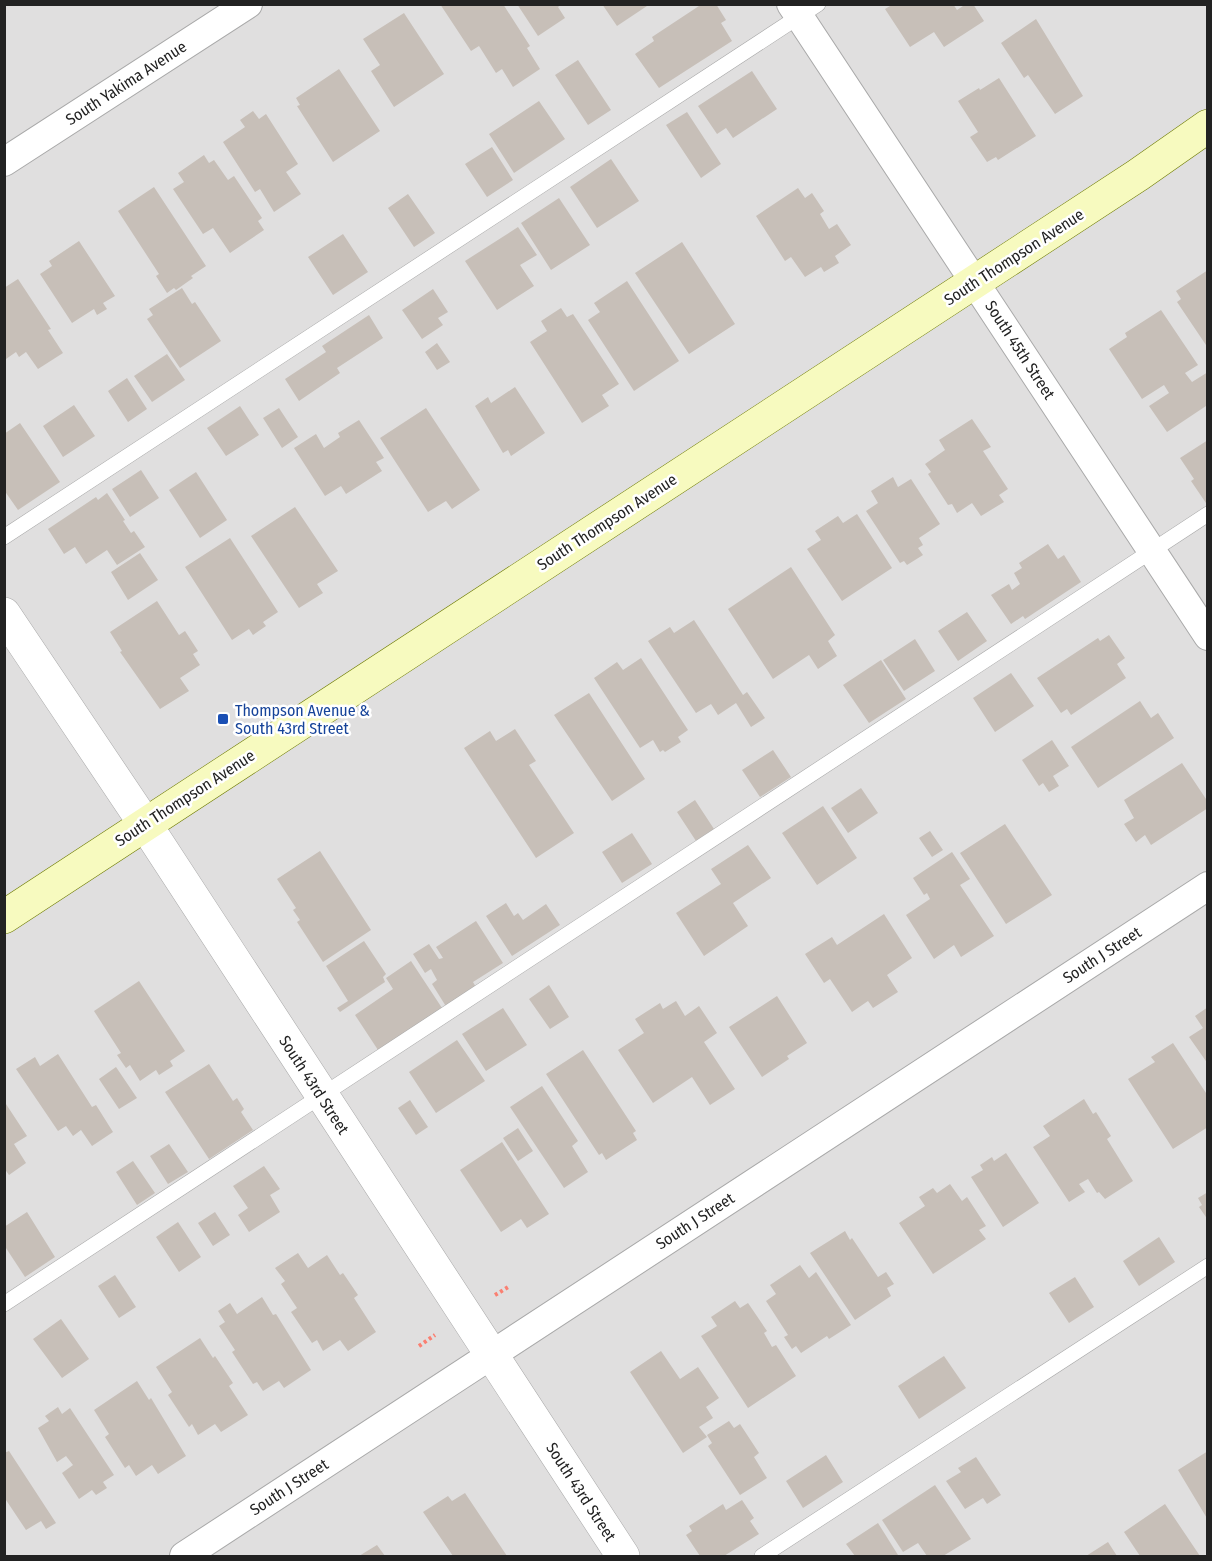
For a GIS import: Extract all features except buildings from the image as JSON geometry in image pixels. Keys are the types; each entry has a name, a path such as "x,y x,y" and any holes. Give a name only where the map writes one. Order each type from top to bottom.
{"main road":[{"name":"South Thompson Avenue","path":"4,917 1138,175 1208,126"}],"street":[{"name":"South Yakima Avenue","path":"4,162 248,4"},
{"name":"South 45th Street","path":"803,9 975,282 1208,636"},
{"name":"South 43rd Street","path":"4,614 145,824 623,1557"},
{"name":"South J Street","path":"184,1557 1208,886"}],"lane":[{"path":"4,537 803,9"},
{"path":"4,1304 1208,514"},
{"path":"762,1557 1208,1266"}],"path":[{"path":"495,1296 510,1286"},
{"path":"419,1346 435,1335"}],"shaded area":[{"path":"5,5 1207,5 1207,1556 5,1556"}],"place":[{"name":"Thompson Avenue & South 43rd Street","path":"223,719"}]}
